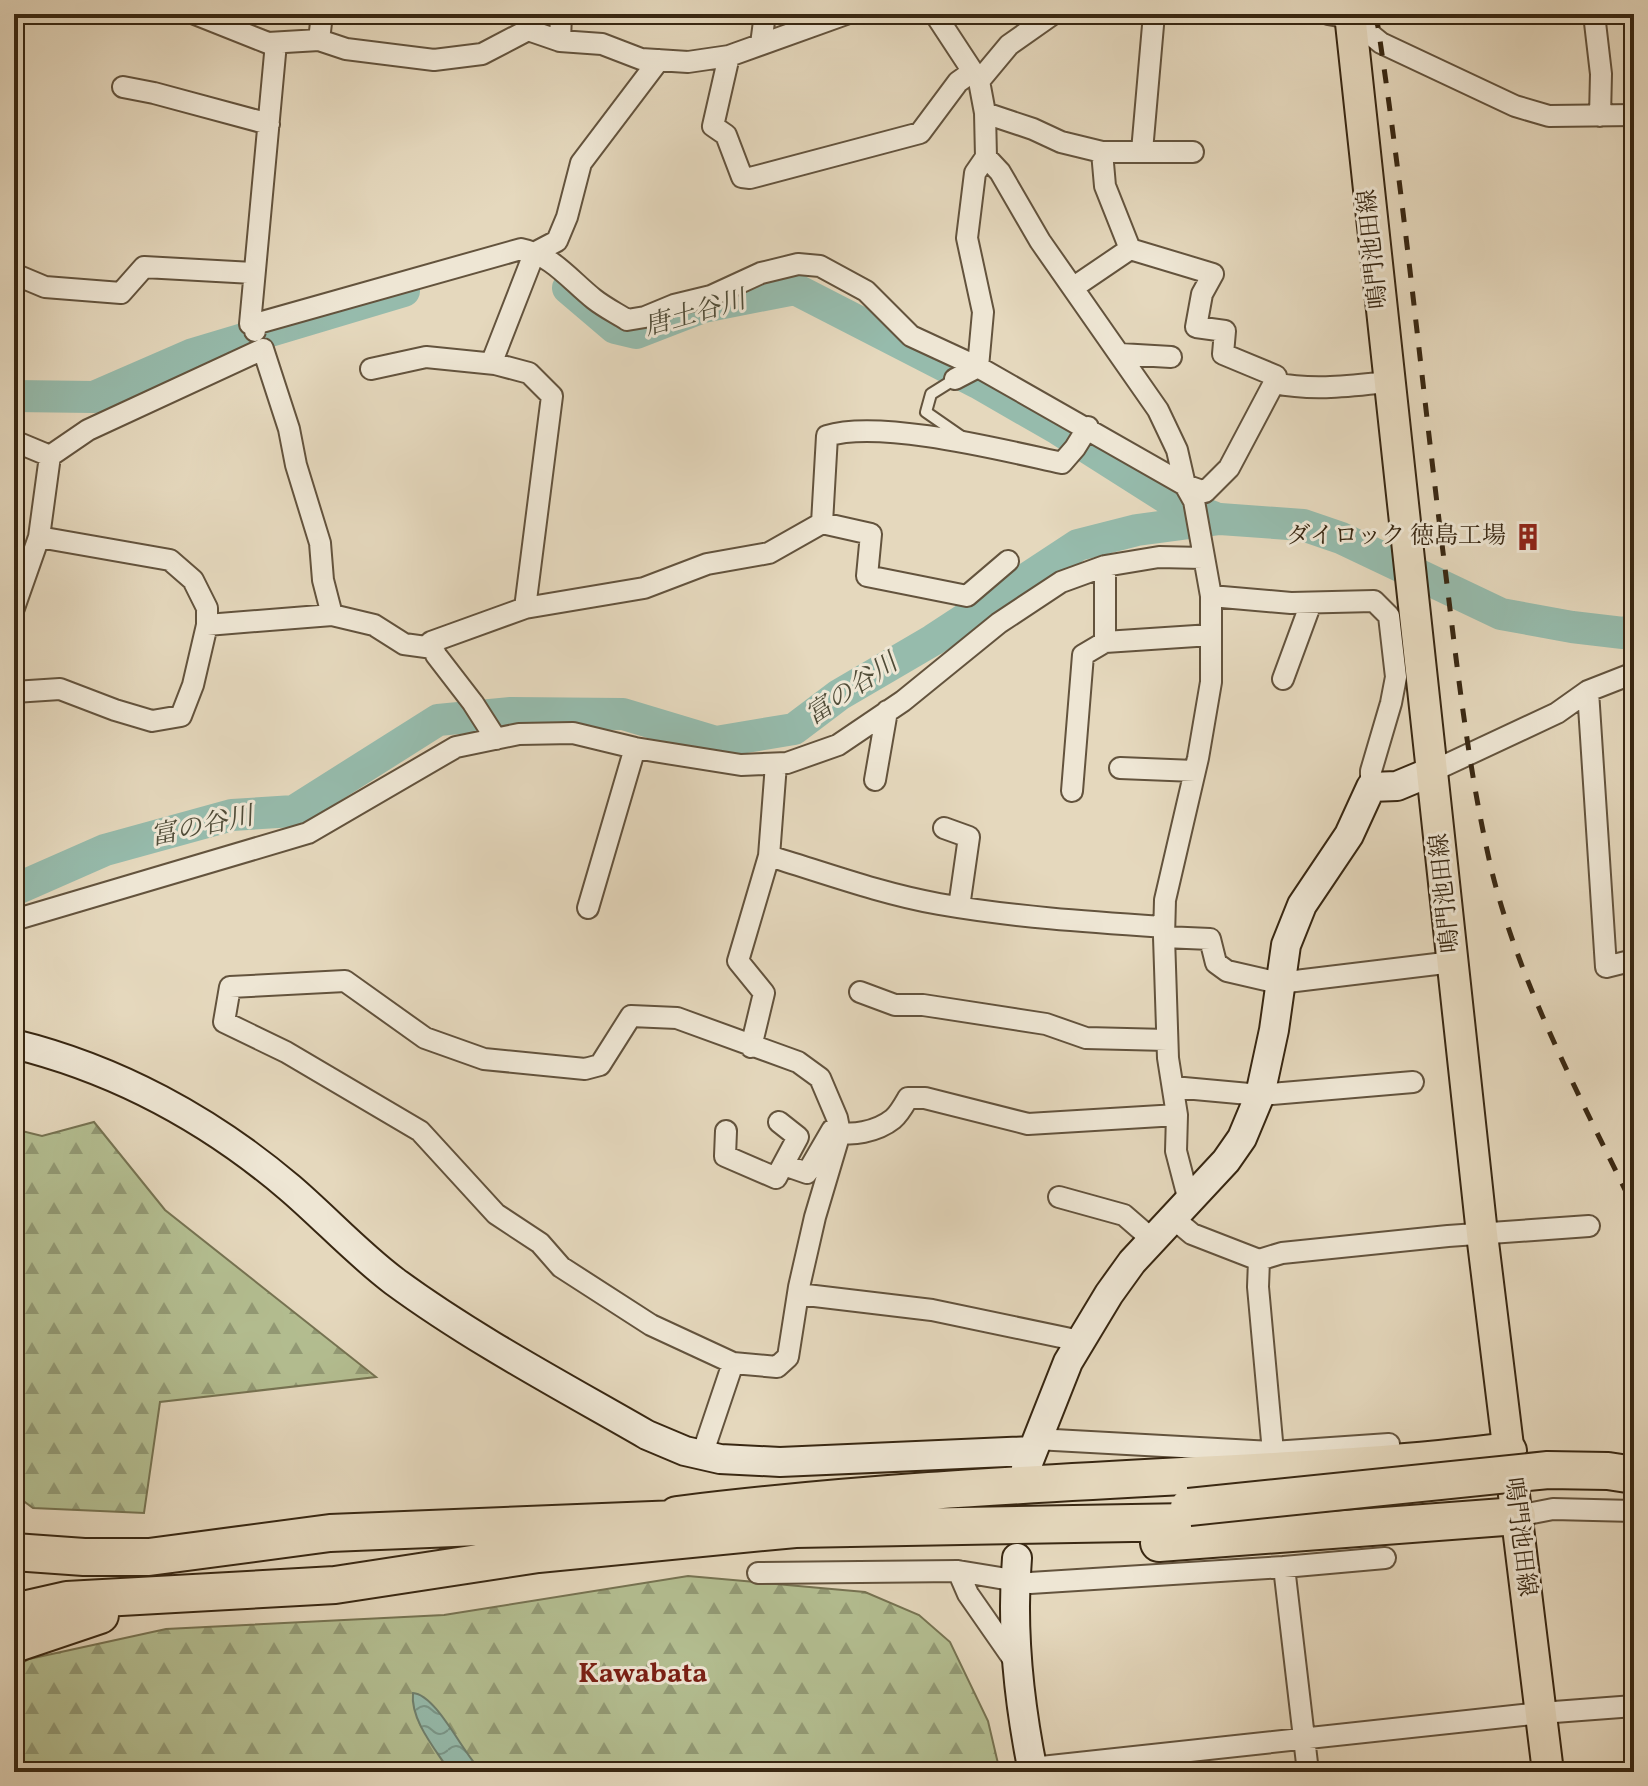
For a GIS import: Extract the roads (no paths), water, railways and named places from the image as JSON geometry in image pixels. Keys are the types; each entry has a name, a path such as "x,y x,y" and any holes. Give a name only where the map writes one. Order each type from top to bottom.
{"highway":[{"path":"14,1612 67,1600 335,1585 508,1558 795,1500 1285,1470 1508,1451"},
{"path":"1189,1514 1548,1470 1608,1471 1634,1475"},
{"path":"14,1577 86,1573 149,1557 330,1533 795,1529 1189,1514 1549,1487 1634,1492"},
{"path":"653,1531 1078,1545 1196,1542 1517,1516"},
{"path":"14,1552 84,1557 149,1557"},
{"path":"14,1644 66,1625 163,1597"}],"main road":[{"name":"鳴門池田線","path":"1343,15 1410,553 1482,1234 1548,1772"}],"street":[{"path":"195,14 268,43 319,40 346,49 434,60 482,54 528,30 560,41 602,44 641,59 688,62 729,56 846,14"},
{"path":"319,40 322,14"},
{"path":"560,41 561,14"},
{"path":"761,44 765,14"},
{"path":"935,14 975,76 985,113 986,157 975,173 967,238 983,312 967,372"},
{"path":"729,56 713,126 726,135 742,177 750,178 920,133 958,82 975,76 1009,45 1053,14"},
{"path":"1142,151 1154,14"},
{"path":"1594,14 1601,74 1600,116"},
{"path":"1343,15 1381,43 1515,106 1549,116 1634,115"},
{"path":"276,43 250,324 263,349 289,429 296,465 320,543 323,580 332,615"},
{"path":"495,364 493,359 531,261 557,241 567,217 581,163 659,60"},
{"path":"123,87 269,124"},
{"path":"985,113 1061,142 1102,152 1193,152"},
{"path":"1102,152 1105,186 1130,249"},
{"path":"986,157 1000,172 1040,241 1158,410 1177,450 1211,596 1209,695 1165,900 1164,932 1167,1040 1177,1115 1176,1151 1182,1210 1192,1234 1259,1260 1282,1253 1589,1226"},
{"path":"14,608 39,537 50,456 88,430 256,338 505,251 521,249 531,261 564,271 595,300 627,320 711,296 761,273 798,264 820,266 866,291 911,336 967,372 1189,493 1205,492 1229,468 1276,376 1223,354 1225,331 1196,327 1202,294 1213,274 1130,249"},
{"path":"1074,287 1130,249"},
{"path":"14,274 45,287 121,293 144,267 253,273"},
{"path":"1120,354 1171,357"},
{"path":"371,369 426,357 495,364 529,373 552,396 525,608"},
{"path":"1274,383 1322,389 1388,382"},
{"path":"822,523 827,436 842,431 886,433 974,444 1062,463 1083,435"},
{"path":"14,441 50,456"},
{"path":"496,738 436,655 431,642 525,608 644,588 707,564 769,553 822,523 871,534 867,576 967,596 1008,561"},
{"path":"14,692 60,689 152,721 181,716 193,685 207,625 207,608 193,580 170,560 39,537"},
{"path":"14,920 308,833 456,747 496,738 519,734 573,733 635,748 741,765 787,763 838,745 887,711 999,623 1061,582 1105,566 1159,557 1202,555"},
{"path":"1105,566 1105,642"},
{"path":"1031,1455 1068,1362 1125,1273 1226,1161 1242,1138 1260,1095 1274,1030 1286,945 1302,905 1349,835 1371,787 1371,771 1391,703 1396,677 1389,616 1374,601 1311,603 1211,596"},
{"path":"1283,679 1311,603"},
{"path":"207,625 332,615 374,625 404,644 433,648"},
{"path":"1072,791 1083,655 1105,642 1211,635"},
{"path":"1371,787 1397,786 1433,771 1557,713 1588,691 1634,673"},
{"path":"1588,691 1606,967 1634,960"},
{"path":"875,780 887,711"},
{"path":"588,908 635,748"},
{"path":"751,1047 764,993 738,961 769,856 776,764"},
{"path":"1120,768 1195,771"},
{"path":"944,828 969,837 959,907"},
{"path":"769,856 869,887 939,904 1210,939 1216,963 1227,971 1279,983 1453,962"},
{"path":"345,981 425,1038 484,1059 585,1069 600,1065 631,1016 677,1018 751,1047 798,1062 820,1078 840,1133 815,1217 788,1357 777,1367 733,1363 651,1325 561,1267 540,1243 496,1214 420,1131 286,1052 224,1022 230,987 345,981"},
{"path":"860,992 895,1005 923,1005 1046,1024 1086,1038 1167,1040"},
{"path":"14,1044 56,1054 112,1075 155,1096 242,1150 289,1187 390,1278 432,1308 647,1435 702,1455 780,1462 1273,1452 1389,1444"},
{"path":"1173,1087 1260,1095 1413,1082"},
{"path":"784,1165 807,1173 832,1130 840,1133 875,1129 896,1117 908,1098 925,1098 1028,1124 1177,1115"},
{"path":"726,1131 725,1156 776,1178 798,1137 779,1122"},
{"path":"1059,1197 1124,1215 1154,1241"},
{"path":"1259,1260 1258,1287 1273,1452"},
{"path":"798,1294 932,1310 1080,1341"},
{"path":"702,1455 733,1363"},
{"path":"1517,1516 1553,1509 1634,1511"},
{"path":"758,1573 1016,1569 1030,1583 1385,1558"},
{"path":"1284,1567 1308,1772"},
{"path":"1016,1569 1018,1666 1033,1770 1304,1738 1634,1706"},
{"path":"958,1571 968,1594 1018,1666"}],"lane":[{"path":"967,372 931,394 926,412 974,444"}],"water":[{"path":"413,1693 422,1696 440,1714 482,1772 450,1772 420,1724"}],"waterway":[{"name":"唐土谷川","path":"568,288 615,328 636,333 703,307 795,289 978,383 1058,429 1173,502 1213,517"},
{"name":"唐土谷川","path":"14,396 94,397 193,354 404,291"},
{"name":"富の谷川","path":"14,890 105,850 232,815 294,811 438,720 511,713 623,714 716,742 794,729 839,695 933,640 1078,545 1137,530 1220,519 1303,525 1341,538 1501,614 1572,627 1623,633 1634,631"}],"railway":[{"path":"1376,14 1404,218 1459,678 1492,872 1504,915 1536,1000 1634,1208"}],"place":[{"name":"ダイロック 徳島工場","path":"1528,537"}],"district":[{"name":"Kawabata","path":"643,1674"}]}
